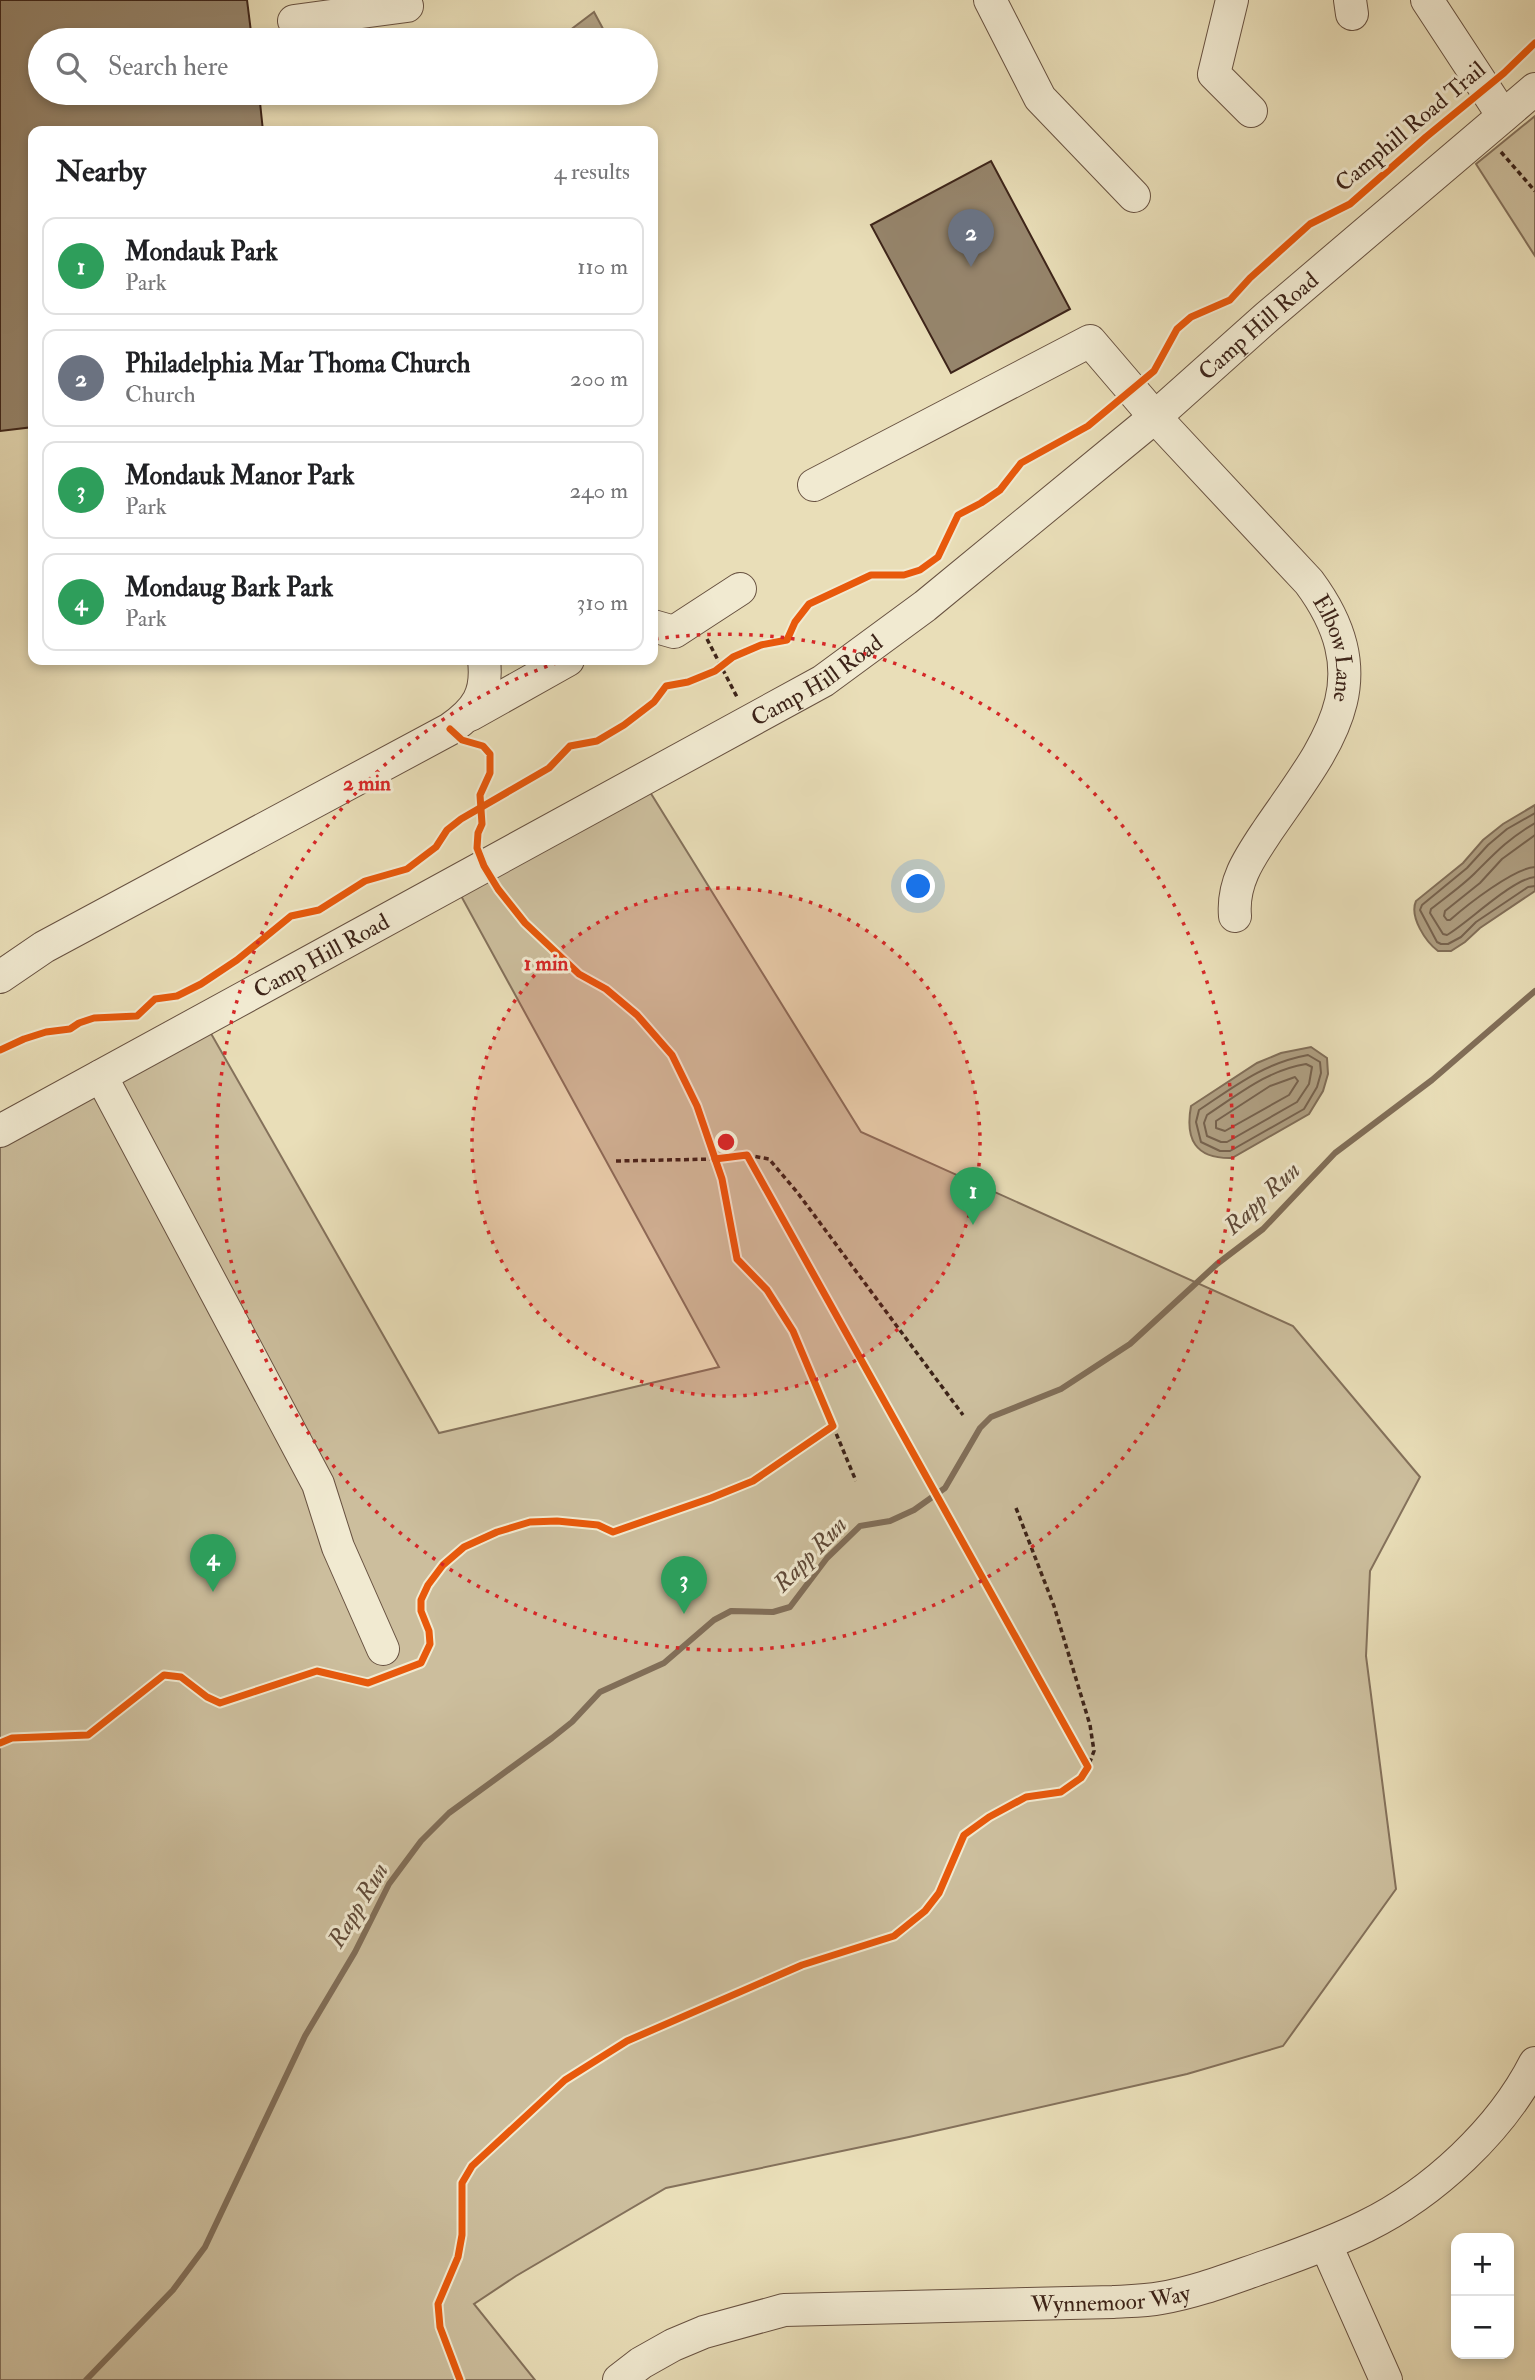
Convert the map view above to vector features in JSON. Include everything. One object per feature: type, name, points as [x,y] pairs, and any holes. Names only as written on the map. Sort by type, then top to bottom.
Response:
[{"type":"street","points":[[990,0],[1040,97],[1134,195]]},
{"type":"street","points":[[1232,0],[1214,74],[1251,111]]},
{"type":"street","points":[[1427,0],[1494,124]]},
{"type":"street","points":[[294,21],[407,6]]},
{"type":"street","name":"Camp Hill Road","points":[[0,1131],[823,681],[925,606],[1156,417],[1267,317],[1535,89]]},
{"type":"street","name":"Elbow Lane","points":[[814,485],[1090,341],[1156,417],[1309,582],[1325,604],[1335,627],[1345,671],[1340,712],[1315,762],[1251,855],[1233,898],[1235,916]]},
{"type":"street","points":[[658,627],[674,632],[740,589]]},
{"type":"street","points":[[470,715],[484,691],[484,665]]},
{"type":"street","points":[[0,977],[44,947],[314,804],[559,665]]},
{"type":"street","points":[[101,1076],[318,1484],[338,1547],[383,1649]]},
{"type":"street","name":"Wynnemoor Way","points":[[619,2380],[663,2351],[704,2332],[785,2310],[1113,2302],[1160,2298],[1201,2289],[1326,2245],[1398,2207],[1456,2163],[1509,2106],[1535,2063]]},
{"type":"street","points":[[1326,2245],[1386,2380]]},
{"type":"path","points":[[1494,124],[1535,191]]},
{"type":"path","points":[[695,618],[749,721]]},
{"type":"path","points":[[710,1146],[718,1169]]},
{"type":"path","points":[[747,1154],[754,1167]]},
{"type":"path","points":[[737,1156],[747,1154],[769,1159],[797,1192],[963,1415]]},
{"type":"path","points":[[616,1161],[726,1157]]},
{"type":"path","points":[[830,1416],[856,1481]]},
{"type":"path","points":[[822,1434],[833,1426]]},
{"type":"path","points":[[1016,1508],[1054,1606],[1090,1725],[1094,1751],[1081,1778]]},
{"type":"path","points":[[1082,1755],[1088,1767]]},
{"type":"shaded area","points":[[1535,116],[1535,256],[1476,164]]},
{"type":"shaded area","points":[[650,792],[861,1132],[1293,1326],[1420,1477],[1370,1571],[1366,1656],[1396,1889],[1283,2046],[1187,2074],[909,2137],[666,2188],[516,2276],[474,2304],[535,2380],[0,2380],[0,1144],[209,1030],[439,1433],[719,1367],[460,894]]},
{"type":"water","points":[[594,12],[603,28],[573,28]]},
{"type":"water","points":[[1535,805],[1535,891],[1451,951],[1438,951],[1424,935],[1417,921],[1414,907],[1416,901],[1463,863],[1483,840],[1503,824]]},
{"type":"water","points":[[1311,1047],[1327,1058],[1328,1074],[1323,1091],[1309,1114],[1232,1158],[1209,1155],[1195,1145],[1190,1128],[1191,1106],[1257,1063],[1281,1053]]},
{"type":"building","points":[[0,0],[247,0],[250,28],[28,28],[28,105],[260,105],[262,126],[28,126],[28,428],[0,431]]},
{"type":"building","points":[[991,161],[1070,309],[951,373],[871,225]]},
{"type":"waterway","name":"Rapp Run","points":[[86,2380],[173,2290],[205,2247],[305,2036],[355,1952],[389,1884],[421,1841],[449,1813],[572,1722],[600,1692],[664,1663],[714,1620],[731,1611],[773,1612],[790,1607],[827,1558],[860,1526],[890,1521],[914,1510],[945,1488],[980,1428],[991,1417],[1061,1389],[1130,1344],[1217,1264],[1263,1229],[1335,1153],[1432,1080],[1535,991]]},
{"type":"cycle path","name":"Camphill Road Trail","points":[[0,1050],[24,1039],[46,1032],[70,1029],[94,1018],[137,1016],[155,999],[177,996],[201,984],[237,960],[291,916],[319,910],[365,881],[407,869],[436,847],[447,830],[461,819],[549,768],[570,746],[597,741],[624,725],[654,702],[666,686],[688,682],[715,671],[733,657],[761,645],[787,640],[795,622],[809,604],[871,575],[904,575],[920,570],[938,557],[958,515],[1000,490],[1021,463],[1088,426],[1154,371],[1177,329],[1191,317],[1230,300],[1250,278],[1310,224],[1350,204],[1504,73],[1535,43]]},
{"type":"cycle path","points":[[0,1743],[12,1738],[88,1735],[164,1675],[181,1677],[207,1697],[220,1703],[317,1671],[368,1683],[421,1663],[430,1644],[429,1631],[421,1611],[421,1600],[443,1565],[464,1547],[497,1532],[530,1522],[557,1521],[598,1525],[613,1532],[753,1481],[833,1426],[793,1331],[767,1290],[737,1259],[722,1179],[697,1106],[672,1055],[637,1015],[606,989],[579,974],[525,923],[498,889],[477,848],[482,824],[480,795],[490,773],[490,754],[483,746],[462,740],[450,729]]},
{"type":"cycle path","points":[[460,2380],[440,2327],[438,2304],[458,2257],[462,2235],[462,2183],[472,2166],[565,2080],[627,2041],[802,1965],[894,1936],[925,1911],[939,1893],[964,1835],[989,1817],[1026,1797],[1061,1792],[1081,1778],[1088,1767],[747,1155],[715,1159]]},
{"type":"place","name":"Philadelphia Mar Thoma Church","points":[[971,267]]},
{"type":"place","name":"Mondauk Park","points":[[973,1225]]},
{"type":"place","name":"Mondaug Bark Park","points":[[213,1592]]},
{"type":"place","name":"Mondauk Manor Park","points":[[684,1614]]}]
